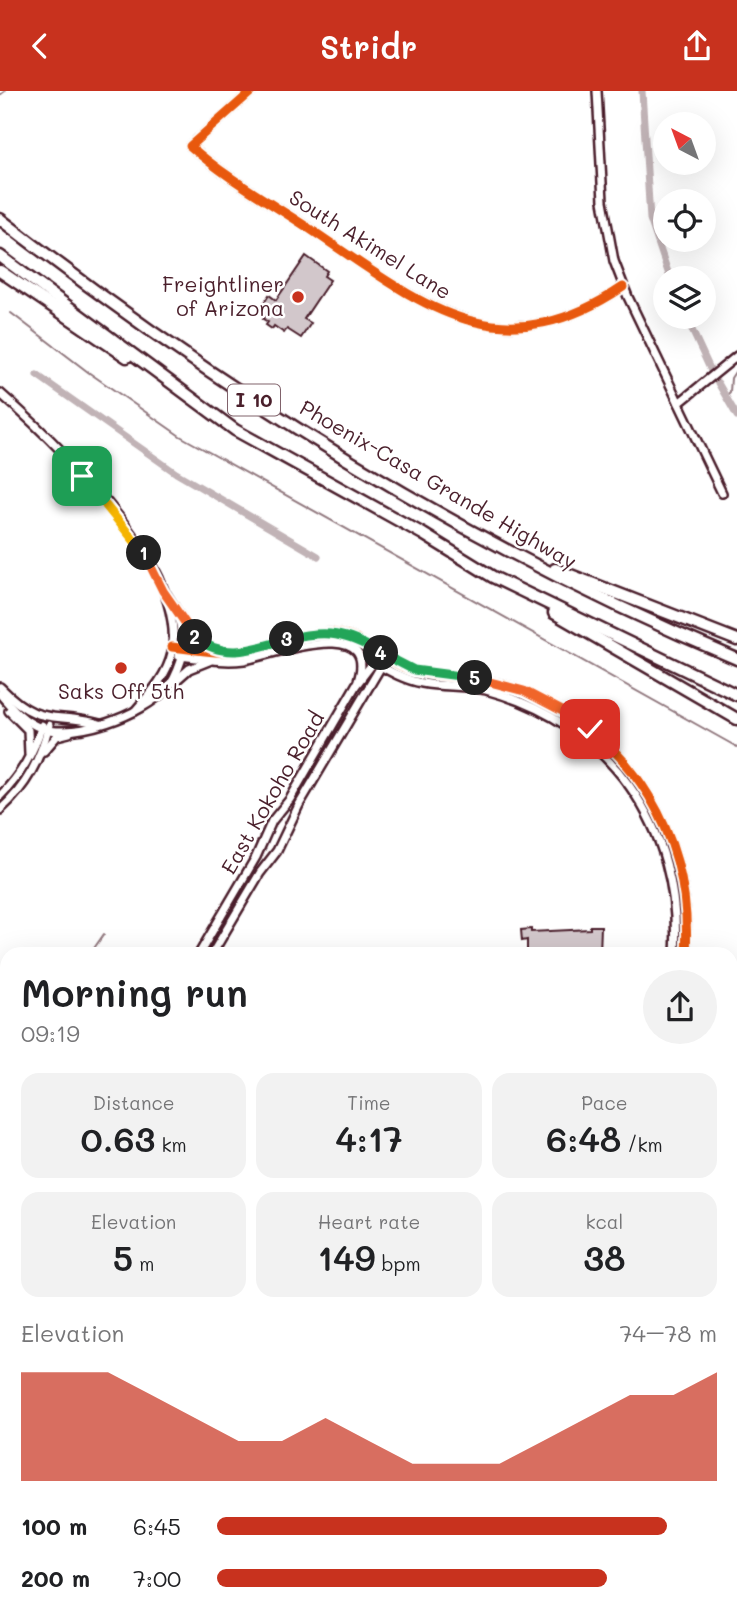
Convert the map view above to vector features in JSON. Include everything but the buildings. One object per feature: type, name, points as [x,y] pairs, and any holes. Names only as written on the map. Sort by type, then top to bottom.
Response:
[{"type":"highway","name":"Phoenix-Casa Grande Highway","points":[[0,219],[106,299],[255,400],[377,476],[590,592],[737,659]]},
{"type":"highway","name":"I 10","points":[[0,256],[235,430],[423,534],[493,577],[737,695]]},
{"type":"highway","points":[[0,271],[100,342],[163,379]]},
{"type":"highway","points":[[523,557],[737,640]]},
{"type":"highway","points":[[493,577],[737,719]]},
{"type":"street","name":"South Akimel Lane","points":[[252,91],[190,146],[417,300],[457,318],[503,327],[550,321],[580,313],[623,287]]},
{"type":"street","points":[[597,91],[603,201],[614,261],[623,287],[722,493]]},
{"type":"street","points":[[679,403],[737,356]]},
{"type":"street","points":[[0,393],[31,420],[99,495],[148,557],[163,591],[170,617],[172,651],[164,674],[135,711]]},
{"type":"street","points":[[163,591],[190,633],[217,651],[233,653]]},
{"type":"street","points":[[167,689],[183,652],[178,613]]},
{"type":"street","points":[[172,651],[233,653],[324,632],[343,634],[414,670],[489,681],[524,691],[575,719],[619,755],[648,793],[674,846],[683,883],[686,947]]},
{"type":"street","points":[[183,652],[213,660],[244,660],[309,644],[344,644],[355,652],[360,668],[356,685]]},
{"type":"street","name":"East Kokoho Road","points":[[215,947],[260,873],[281,845],[297,809],[383,654]]},
{"type":"street","points":[[0,810],[18,793],[53,739],[101,725],[135,711],[167,689],[189,669],[213,660]]},
{"type":"street","points":[[377,664],[409,680],[484,689],[518,700],[569,727],[610,761],[650,818],[663,848],[673,885],[675,947]]},
{"type":"street","name":"East Kokoho Road","points":[[203,947],[256,857],[272,821],[287,803],[356,685],[377,664]]},
{"type":"street","points":[[0,687],[21,706],[47,719],[101,725]]},
{"type":"street","points":[[0,695],[12,708],[45,728],[82,729]]},
{"type":"street","points":[[0,695],[4,705],[28,730],[29,759]]},
{"type":"street","points":[[36,768],[47,719]]},
{"type":"street","points":[[569,727],[575,719]]},
{"type":"street","points":[[0,796],[16,779],[45,728]]},
{"type":"street","points":[[287,803],[297,809]]},
{"type":"street","points":[[674,906],[685,905]]},
{"type":"street","points":[[205,943],[209,947]]},
{"type":"waterway","points":[[0,95],[5,91]]},
{"type":"waterway","points":[[642,91],[650,219],[666,266]]},
{"type":"waterway","points":[[11,313],[88,372],[180,436],[737,747]]},
{"type":"waterway","points":[[692,329],[711,371]]},
{"type":"waterway","points":[[726,396],[730,392],[731,378],[737,369]]},
{"type":"waterway","points":[[37,375],[176,473],[318,556]]},
{"type":"waterway","points":[[718,383],[737,416]]},
{"type":"waterway","points":[[95,947],[104,934]]},
{"type":"cycle path","points":[[252,91],[190,146],[235,180],[425,303],[461,318],[498,326],[536,324],[578,312],[623,287]]},
{"type":"cycle path","points":[[172,647],[228,652],[257,648],[301,636],[335,633],[356,639],[395,663],[416,671],[511,687],[564,711],[597,735],[626,764],[649,796],[667,832],[679,870],[686,911],[686,947]]},
{"type":"place","name":"Freightliner of Arizona","points":[[298,297]]},
{"type":"place","name":"Saks Off 5th","points":[[121,668]]},
{"type":"route","points":[[82,476],[148,557],[163,591],[174,604],[190,633],[217,651],[233,653],[324,632],[343,634],[414,670],[465,676],[524,691],[557,707],[590,729]]}]
